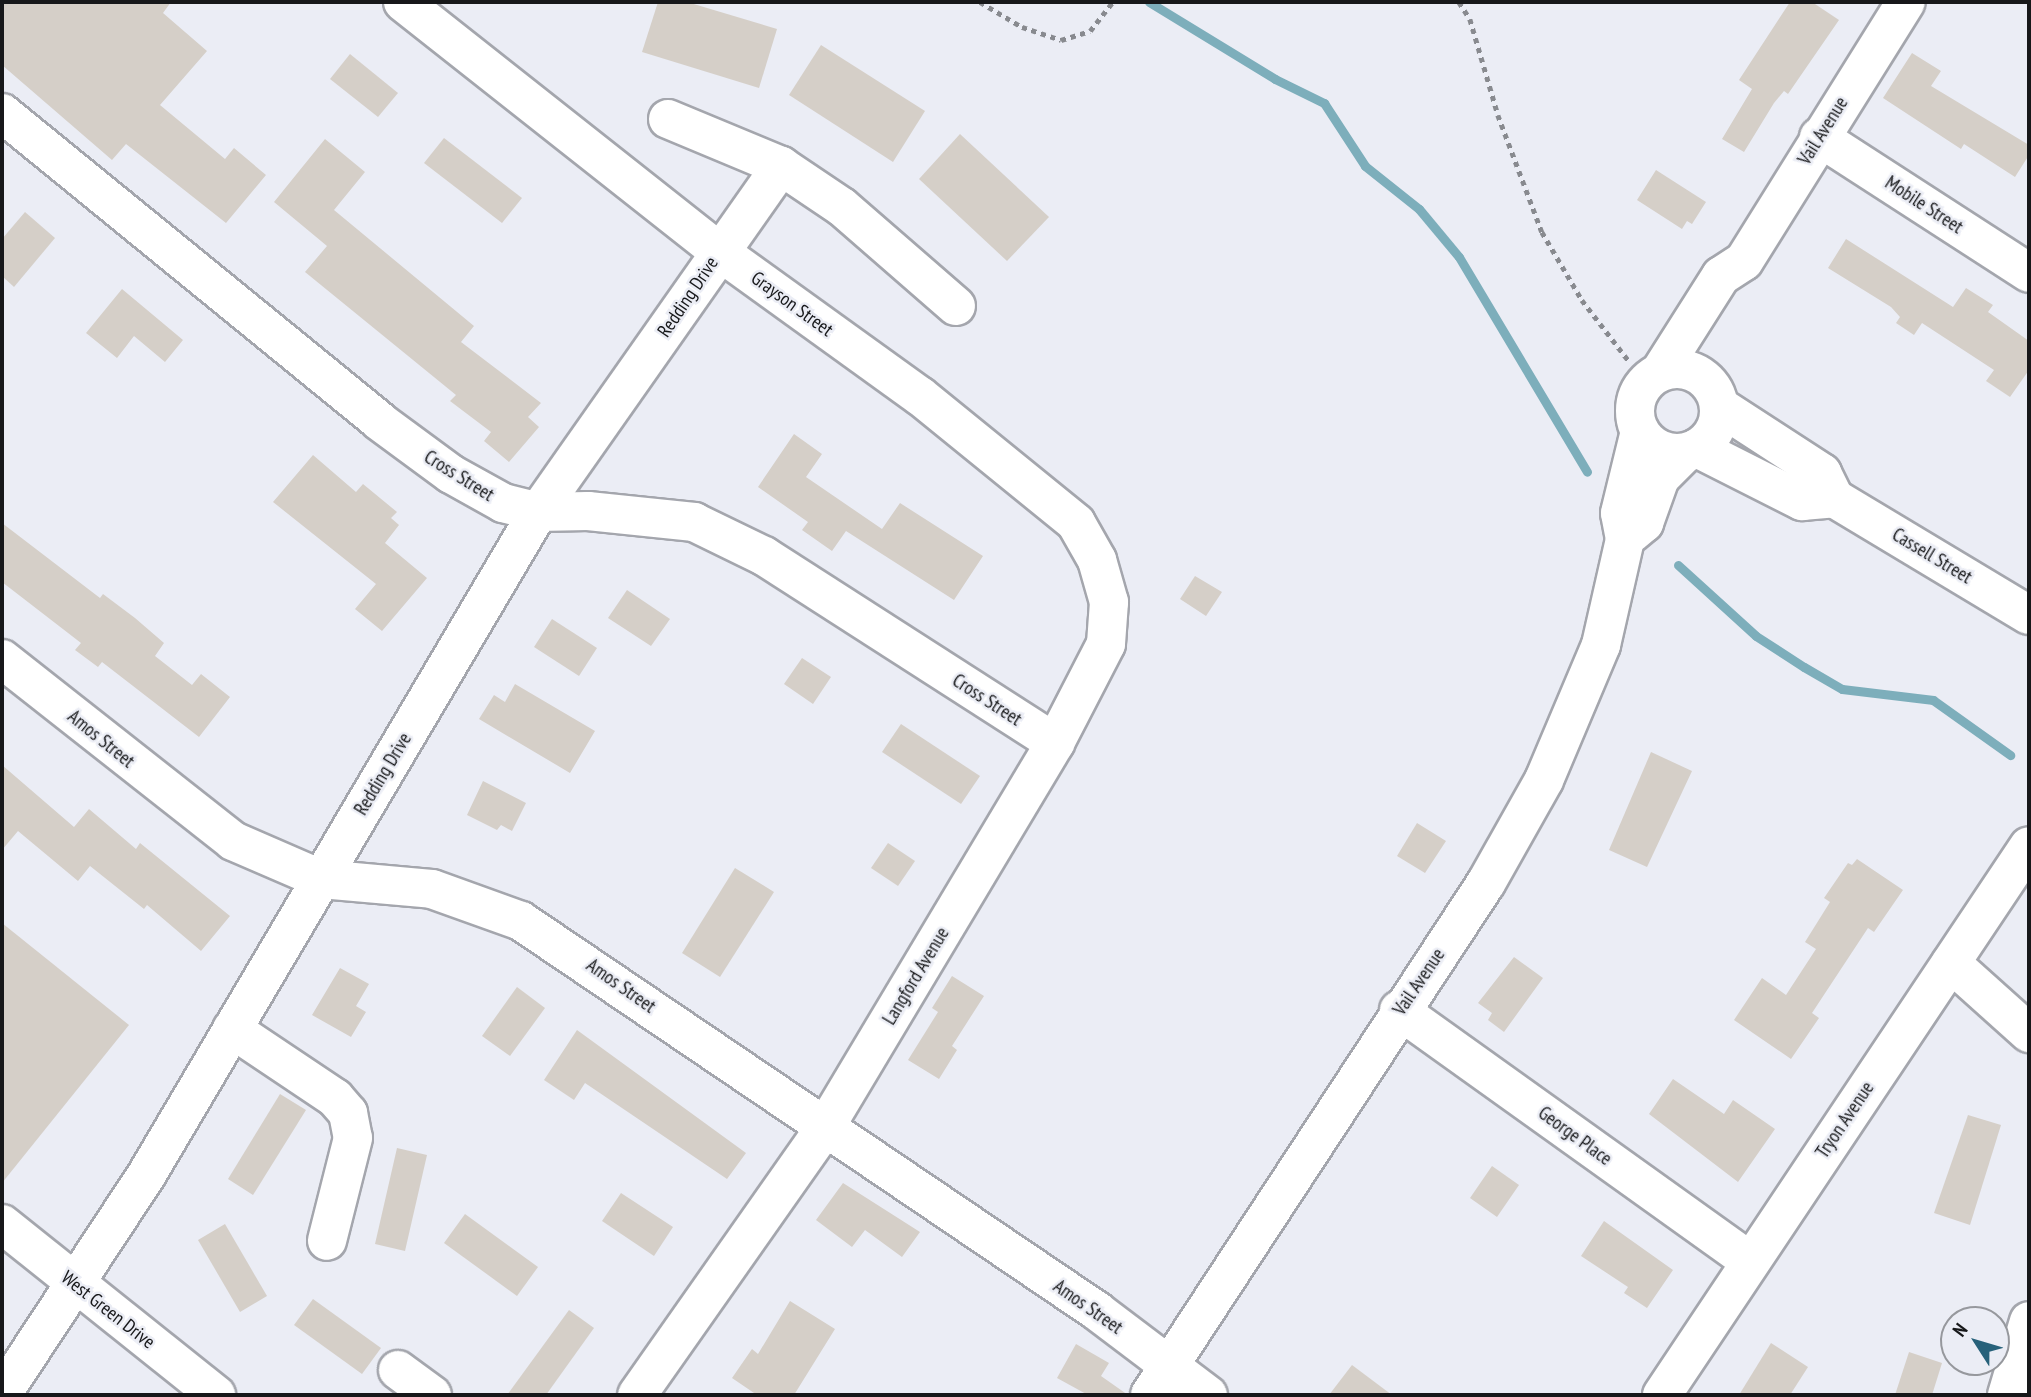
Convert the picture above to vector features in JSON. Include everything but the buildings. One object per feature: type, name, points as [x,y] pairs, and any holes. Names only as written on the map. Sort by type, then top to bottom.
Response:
[{"type":"street","name":"Grayson Street","points":[[403,2],[720,252],[920,396],[1079,529]]},
{"type":"street","name":"Vail Avenue","points":[[1654,376],[1721,276],[1744,261],[1819,137],[1906,2]]},
{"type":"street","name":"Cross Street","points":[[2,113],[379,421],[451,474],[503,503],[538,512],[588,511],[694,522],[765,556],[1055,743]]},
{"type":"street","points":[[668,119],[781,166],[842,207],[956,306]]},
{"type":"street","name":"Mobile Street","points":[[1819,137],[2029,273]]},
{"type":"street","name":"Redding Drive","points":[[2,1394],[147,1174],[538,512],[781,166]]},
{"type":"street","name":"Vail Avenue","points":[[1716,396],[1714,339],[1743,287],[1744,261]]},
{"type":"street","points":[[1691,450],[1715,429],[1716,396],[1689,370],[1654,376],[1635,405],[1640,431],[1659,449],[1691,450],[1802,501],[1834,498]]},
{"type":"street","name":"Cassell Street","points":[[1716,396],[1822,473],[1834,498],[2029,615]]},
{"type":"street","name":"Vail Avenue","points":[[1159,1381],[1399,1010],[1486,883],[1544,780],[1601,645],[1625,539],[1620,513],[1640,431]]},
{"type":"street","name":"Vail Avenue","points":[[1625,539],[1644,523],[1660,478],[1691,450]]},
{"type":"street","name":"Langford Avenue","points":[[637,1395],[824,1129],[1055,743],[1107,643],[1109,602],[1097,560],[1079,529]]},
{"type":"street","name":"Amos Street","points":[[2,659],[233,841],[321,879],[432,889],[521,921],[824,1129],[1097,1311],[1159,1381],[1208,1395]]},
{"type":"street","name":"Tryon Avenue","points":[[1662,1395],[2029,846]]},
{"type":"street","points":[[1951,963],[2029,1033]]},
{"type":"street","name":"George Place","points":[[1399,1010],[1750,1261]]},
{"type":"street","points":[[232,1029],[335,1098],[348,1112],[353,1138],[327,1241]]},
{"type":"street","name":"West Green Drive","points":[[2,1224],[216,1395]]},
{"type":"street","points":[[2007,1395],[2029,1321]]},
{"type":"street","points":[[398,1370],[432,1395]]},
{"type":"path","points":[[980,2],[1021,27],[1061,40],[1081,36],[1101,18],[1113,2]]},
{"type":"path","points":[[1460,2],[1470,19],[1506,138],[1542,232],[1582,300],[1654,376]]},
{"type":"waterway","points":[[1149,2],[1275,79],[1324,103],[1365,166],[1419,209],[1459,257],[1587,472]]},
{"type":"waterway","points":[[1678,565],[1756,636],[1842,689],[1933,700],[2010,755]]}]
